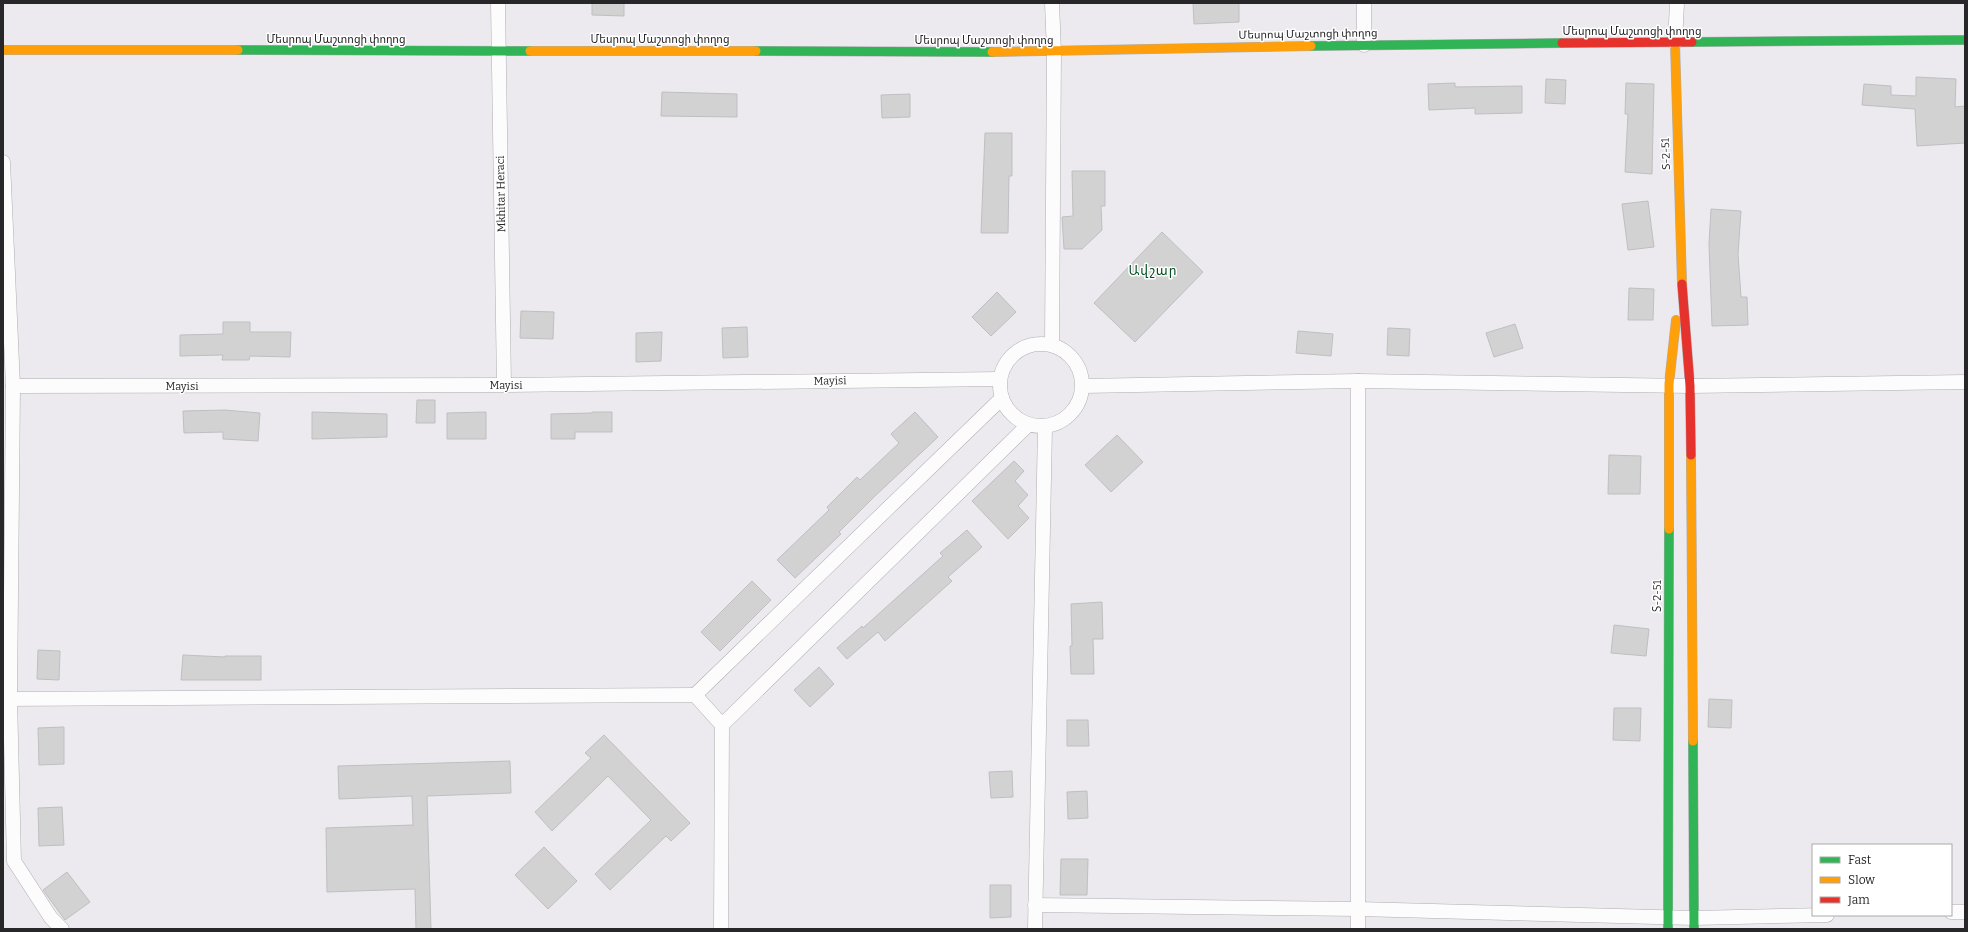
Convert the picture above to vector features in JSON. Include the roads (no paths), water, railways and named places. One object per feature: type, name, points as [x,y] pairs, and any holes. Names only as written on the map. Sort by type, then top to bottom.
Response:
[{"type":"main road","name":"Մեսրոպ Մաշտոցի փողոց","points":[[3,50],[1054,52],[1364,45],[1675,44],[1965,40]]},
{"type":"main road","name":"Տ-2-51","points":[[1675,44],[1681,265],[1690,386],[1694,924]]},
{"type":"main road","name":"Տ-2-51","points":[[1668,923],[1669,384],[1681,265]]},
{"type":"street","name":"Mkhitar Heraci","points":[[498,3],[504,386]]},
{"type":"street","points":[[1052,3],[1054,52],[1052,344]]},
{"type":"street","points":[[1364,3],[1364,45]]},
{"type":"street","points":[[1675,44],[1677,3]]},
{"type":"street","points":[[3,162],[13,386],[7,699],[14,861],[51,918],[62,929]]},
{"type":"street","points":[[1038,343],[1052,344],[1064,350],[1075,360],[1081,372],[1083,386],[1081,398],[1075,409],[1067,418],[1057,424],[1045,427],[1028,425],[1017,419],[1008,410],[1002,398],[1000,379],[1004,366],[1012,355],[1024,347],[1038,343]]},
{"type":"street","name":"Mayisi","points":[[13,386],[504,386],[1000,379]]},
{"type":"street","points":[[1083,386],[1358,381],[1669,384],[1690,386],[1965,382]]},
{"type":"street","points":[[1358,381],[1358,929]]},
{"type":"street","points":[[7,699],[695,695],[1002,398]]},
{"type":"street","points":[[722,725],[1028,425]]},
{"type":"street","points":[[1035,929],[1045,427]]},
{"type":"street","points":[[695,695],[722,725],[721,929]]},
{"type":"street","points":[[1035,905],[1358,909],[1694,924],[1812,916]]},
{"type":"street","points":[[1952,912],[1965,912]]},
{"type":"district","name":"Ավշար","points":[[1153,270]]}]
